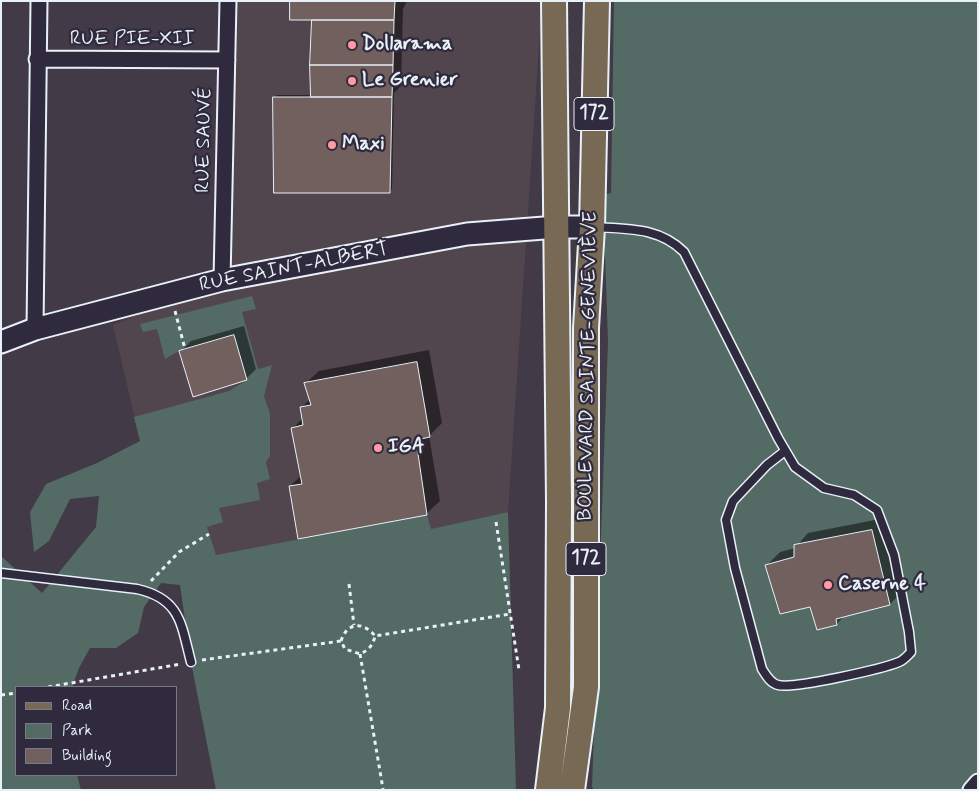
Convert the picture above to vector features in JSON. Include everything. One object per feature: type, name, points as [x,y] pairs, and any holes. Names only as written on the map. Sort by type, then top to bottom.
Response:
[{"type":"main road","name":"BOULEVARD SAINTE-GENEVIÈVE","points":[[548,790],[558,708],[557,227],[554,1]]},
{"type":"main road","name":"BOULEVARD SAINTE-GENEVIÈVE","points":[[572,790],[586,687],[586,328],[592,227],[596,1]]},
{"type":"street","points":[[35,330],[39,1]]},
{"type":"street","name":"RUE SAUVÉ","points":[[222,280],[228,1]]},
{"type":"street","name":"RUE PIE-XII","points":[[37,59],[227,60]]},
{"type":"street","name":"RUE SAINT-ALBERT","points":[[1,342],[35,330],[222,280],[467,234],[557,227],[592,227]]},
{"type":"street","points":[[971,790],[978,782]]},
{"type":"lane","points":[[592,227],[650,231],[674,242],[684,252],[778,438],[795,467],[824,488],[854,495],[876,510],[894,555],[910,632],[911,652],[902,661],[876,670],[796,684],[778,685],[769,680],[762,669],[735,568],[726,520],[733,501],[767,465],[785,451]]},
{"type":"lane","points":[[1,573],[137,588],[155,593],[168,601],[180,620],[191,662]]},
{"type":"path","points":[[170,294],[185,349]]},
{"type":"path","points":[[496,522],[518,670]]},
{"type":"path","points":[[137,588],[154,579],[179,552],[209,534]]},
{"type":"path","points":[[350,584],[354,625]]},
{"type":"path","points":[[375,636],[510,614]]},
{"type":"path","points":[[341,642],[348,628],[354,625],[368,628],[375,636]]},
{"type":"path","points":[[341,642],[346,649],[360,654],[367,651],[373,643],[375,636]]},
{"type":"path","points":[[54,686],[191,662],[341,642]]},
{"type":"path","points":[[360,654],[383,789]]},
{"type":"path","points":[[1,695],[15,692]]},
{"type":"shaded area","points":[[230,1],[542,1],[508,512],[180,585],[152,492],[113,325],[224,280]]},
{"type":"green space","points":[[614,1],[978,1],[978,790],[594,790],[592,787],[608,342],[603,195],[611,193]]},
{"type":"green space","points":[[252,296],[256,309],[242,312],[258,369],[272,365],[264,396],[270,414],[270,456],[266,462],[270,479],[257,483],[260,500],[219,508],[223,522],[207,527],[216,555],[427,515],[431,529],[508,512],[516,790],[216,790],[191,662],[180,585],[161,583],[144,607],[138,633],[116,648],[90,648],[79,668],[72,686],[15,686],[15,776],[77,776],[81,790],[1,790],[1,556],[42,593],[96,527],[99,496],[70,499],[49,541],[34,552],[30,512],[46,484],[97,463],[140,441],[134,417],[229,391],[247,380],[234,335],[179,351],[165,359],[157,329],[143,332],[140,324]]},
{"type":"building","points":[[290,1],[395,1],[394,20],[290,20]]},
{"type":"building","name":"Dollarama","points":[[312,20],[394,20],[393,65],[310,65]]},
{"type":"building","name":"Le Grenier","points":[[310,65],[393,65],[392,97],[311,97]]},
{"type":"building","name":"Maxi","points":[[273,97],[392,97],[390,193],[274,193]]},
{"type":"building","points":[[234,335],[247,380],[193,397],[179,351]]},
{"type":"building","points":[[417,362],[430,437],[416,440],[427,515],[298,539],[289,486],[302,484],[291,428],[303,425],[300,407],[311,405],[304,383]]},
{"type":"building","name":"Caserne 4","points":[[872,530],[890,605],[836,619],[837,625],[817,630],[810,607],[780,614],[765,565],[794,557],[794,545]]},
{"type":"place","name":"Dollarama","points":[[352,45]]},
{"type":"place","name":"Le Grenier","points":[[352,81]]},
{"type":"place","name":"Maxi","points":[[332,145]]},
{"type":"place","name":"IGA","points":[[378,448]]},
{"type":"place","name":"Caserne 4","points":[[828,585]]}]
